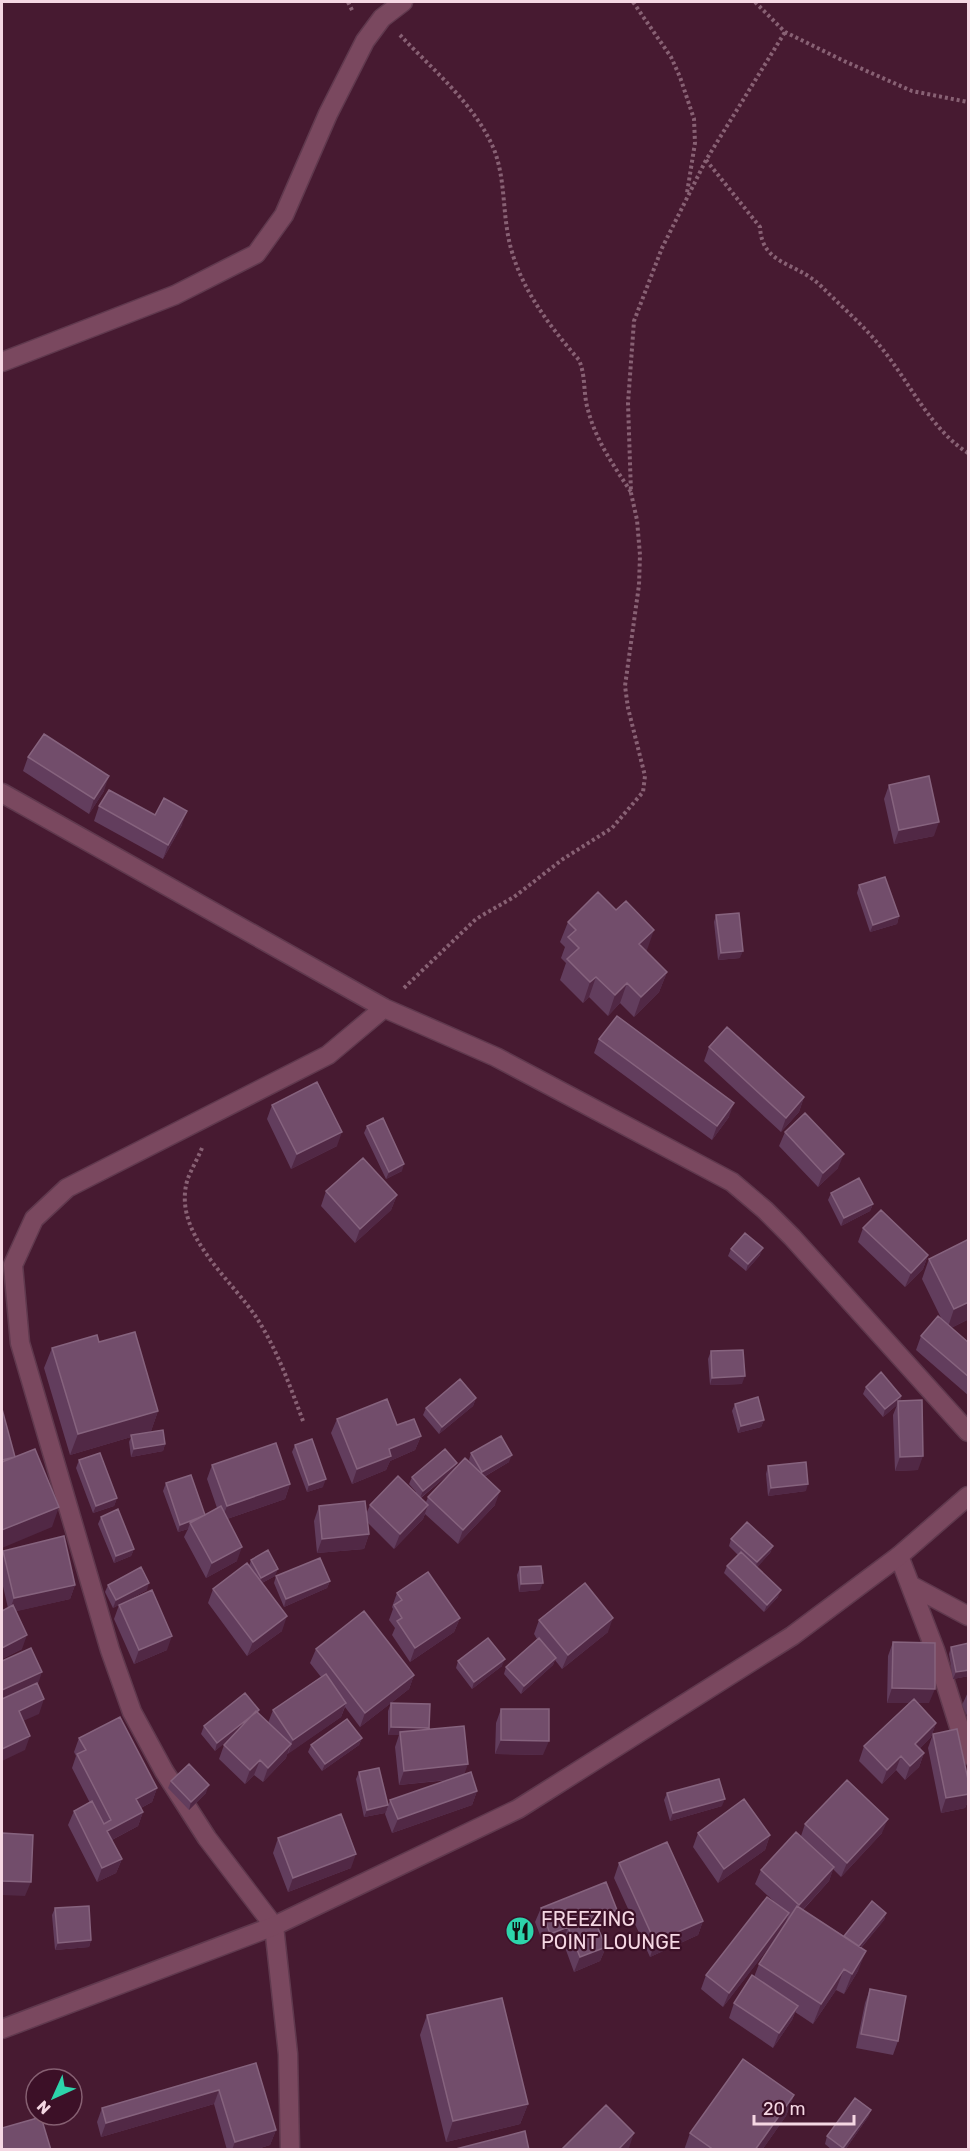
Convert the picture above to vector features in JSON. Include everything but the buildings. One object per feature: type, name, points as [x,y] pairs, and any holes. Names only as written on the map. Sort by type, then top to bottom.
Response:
[{"type":"street","points":[[2,362],[175,295],[256,254],[284,215],[328,114],[365,41],[382,18],[403,2]]},
{"type":"street","points":[[2,793],[384,1008],[496,1058],[732,1182],[765,1209],[792,1237],[969,1432]]},
{"type":"street","points":[[290,2150],[288,2054],[274,1926],[207,1838],[164,1771],[132,1712],[110,1650],[20,1343],[13,1265],[34,1219],[67,1188],[328,1055],[384,1008]]},
{"type":"street","points":[[2,2029],[274,1926],[518,1809],[792,1636],[899,1556],[969,1496]]},
{"type":"street","points":[[899,1556],[912,1586],[969,1755]]},
{"type":"street","points":[[912,1586],[969,1616]]},
{"type":"path","points":[[633,2],[670,57],[680,77],[694,119],[695,143],[687,197]]},
{"type":"path","points":[[755,2],[785,32],[912,91],[969,102]]},
{"type":"path","points":[[382,18],[459,96],[484,131],[494,152],[503,181],[507,228],[513,259],[529,294],[583,368],[587,409],[596,435],[631,493]]},
{"type":"path","points":[[384,1008],[476,919],[514,897],[563,859],[612,828],[643,792],[645,776],[628,708],[625,686],[639,585],[640,555],[637,520],[631,493],[628,403],[629,352],[634,321],[658,259],[706,160],[785,32]]},
{"type":"path","points":[[706,160],[760,227],[761,241],[769,254],[808,274],[820,285],[880,345],[933,419],[969,453]]},
{"type":"path","points":[[222,1107],[188,1178],[185,1197],[189,1222],[196,1239],[257,1319],[284,1367],[303,1421]]},
{"type":"place","name":"FREEZING POINT LOUNGE","points":[[520,1931]]}]
